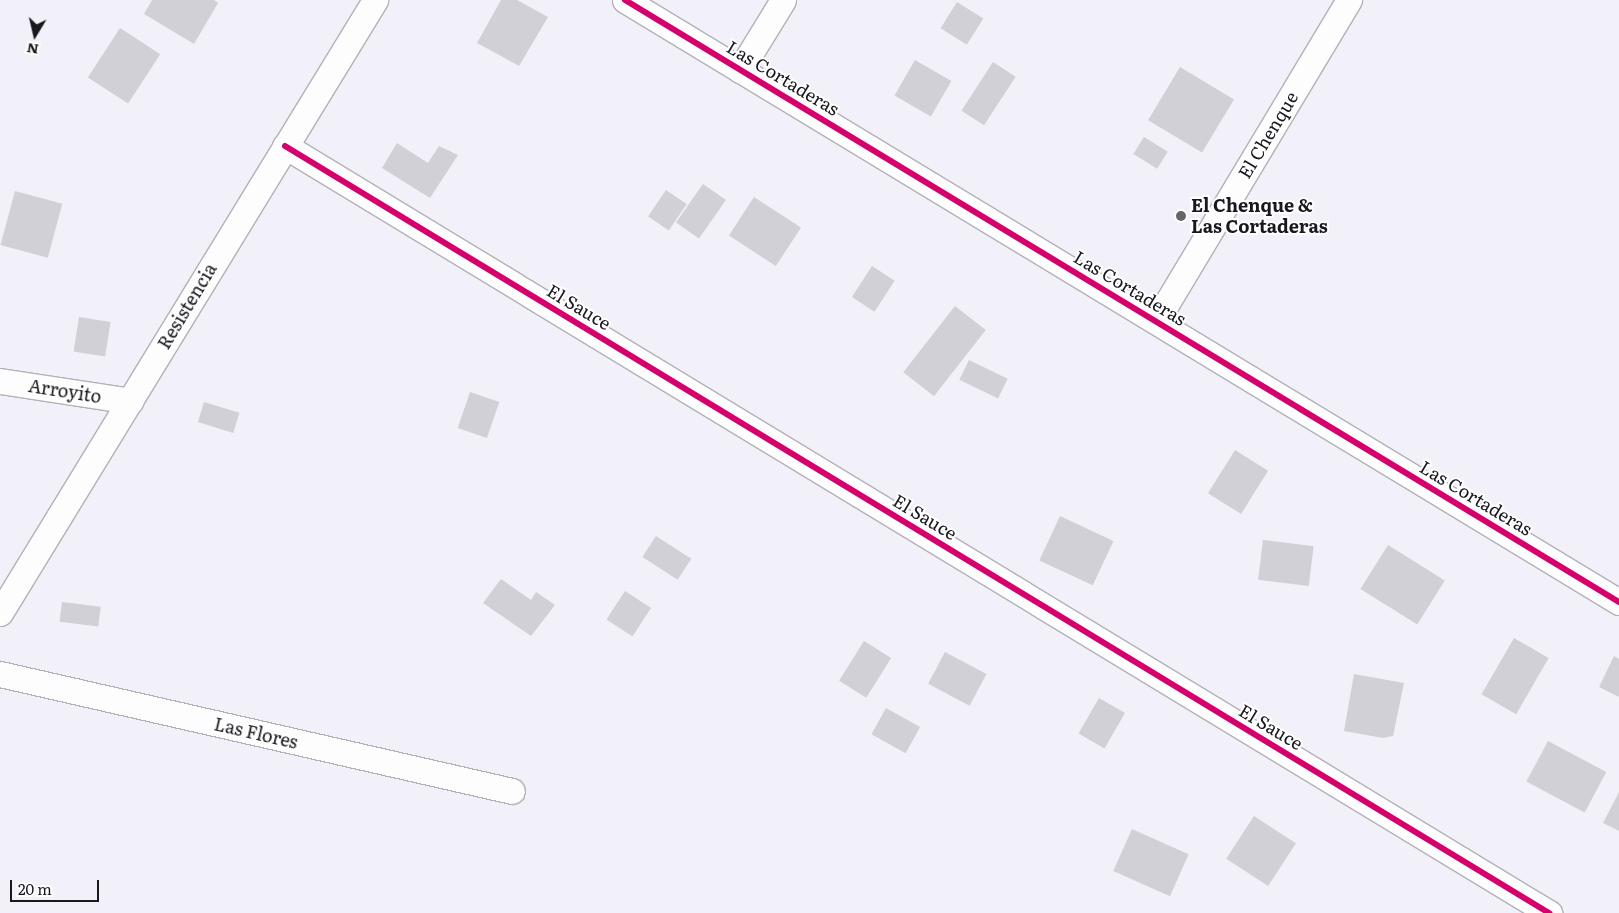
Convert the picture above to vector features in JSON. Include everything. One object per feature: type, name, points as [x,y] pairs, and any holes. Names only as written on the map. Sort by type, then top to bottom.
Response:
[{"type":"street","name":"Resistencia","points":[[0,613],[375,0]]},
{"type":"street","name":"Las Cortaderas","points":[[625,0],[1618,598]]},
{"type":"street","points":[[740,70],[783,0]]},
{"type":"street","name":"El Chenque","points":[[1156,321],[1348,0]]},
{"type":"street","name":"El Sauce","points":[[285,146],[1549,913]]},
{"type":"street","name":"Arroyito","points":[[0,381],[130,401]]},
{"type":"street","name":"Las Flores","points":[[0,674],[512,792]]},
{"type":"building","points":[[152,0],[214,0],[218,3],[194,44],[144,14]]},
{"type":"building","points":[[501,0],[517,0],[548,17],[519,66],[477,43]]},
{"type":"building","points":[[957,2],[983,18],[967,45],[941,28]]},
{"type":"building","points":[[120,28],[160,54],[128,104],[88,77]]},
{"type":"building","points":[[915,60],[951,81],[931,117],[894,96]]},
{"type":"building","points":[[993,62],[1016,77],[984,125],[961,111]]},
{"type":"building","points":[[1180,67],[1234,99],[1202,153],[1148,120]]},
{"type":"building","points":[[1144,137],[1168,152],[1157,169],[1133,154]]},
{"type":"building","points":[[397,143],[428,163],[439,146],[458,155],[430,198],[382,168]]},
{"type":"building","points":[[703,184],[726,200],[699,239],[676,223]]},
{"type":"building","points":[[666,190],[687,204],[669,231],[648,217]]},
{"type":"building","points":[[15,191],[62,204],[48,258],[1,245]]},
{"type":"building","points":[[754,197],[801,227],[776,266],[729,236]]},
{"type":"building","points":[[872,266],[895,281],[874,312],[852,297]]},
{"type":"building","points":[[955,306],[986,330],[934,396],[903,372]]},
{"type":"building","points":[[79,317],[111,322],[105,357],[74,352]]},
{"type":"building","points":[[969,360],[1008,379],[998,399],[959,380]]},
{"type":"building","points":[[470,392],[499,402],[487,438],[458,428]]},
{"type":"building","points":[[204,402],[239,413],[233,433],[198,422]]},
{"type":"building","points":[[1235,450],[1268,471],[1241,514],[1208,493]]},
{"type":"building","points":[[1060,516],[1113,541],[1093,585],[1039,560]]},
{"type":"building","points":[[656,536],[691,559],[678,580],[642,557]]},
{"type":"building","points":[[1263,540],[1314,546],[1309,586],[1258,580]]},
{"type":"building","points":[[1388,545],[1445,581],[1417,625],[1360,589]]},
{"type":"building","points":[[501,579],[531,600],[536,592],[555,605],[531,636],[483,603]]},
{"type":"building","points":[[625,591],[651,608],[632,636],[606,620]]},
{"type":"building","points":[[62,602],[101,607],[98,627],[60,622]]},
{"type":"building","points":[[1514,638],[1549,658],[1516,714],[1482,694]]},
{"type":"building","points":[[864,641],[891,658],[866,698],[839,681]]},
{"type":"building","points":[[945,652],[986,674],[970,706],[928,684]]},
{"type":"building","points":[[1614,656],[1619,659],[1619,697],[1599,687]]},
{"type":"building","points":[[1354,674],[1404,683],[1393,736],[1383,738],[1344,731]]},
{"type":"building","points":[[1099,698],[1125,713],[1104,749],[1078,734]]},
{"type":"building","points":[[886,708],[920,727],[906,753],[871,734]]},
{"type":"building","points":[[1548,741],[1606,772],[1585,813],[1526,782]]},
{"type":"building","points":[[1619,792],[1619,831],[1603,823]]},
{"type":"building","points":[[1254,816],[1296,843],[1268,886],[1226,859]]},
{"type":"building","points":[[1132,829],[1189,854],[1170,896],[1113,871]]},
{"type":"cycle path","points":[[625,0],[1619,602]]},
{"type":"cycle path","points":[[285,146],[1549,913]]},
{"type":"place","name":"El Chenque & Las Cortaderas","points":[[1181,216]]}]
